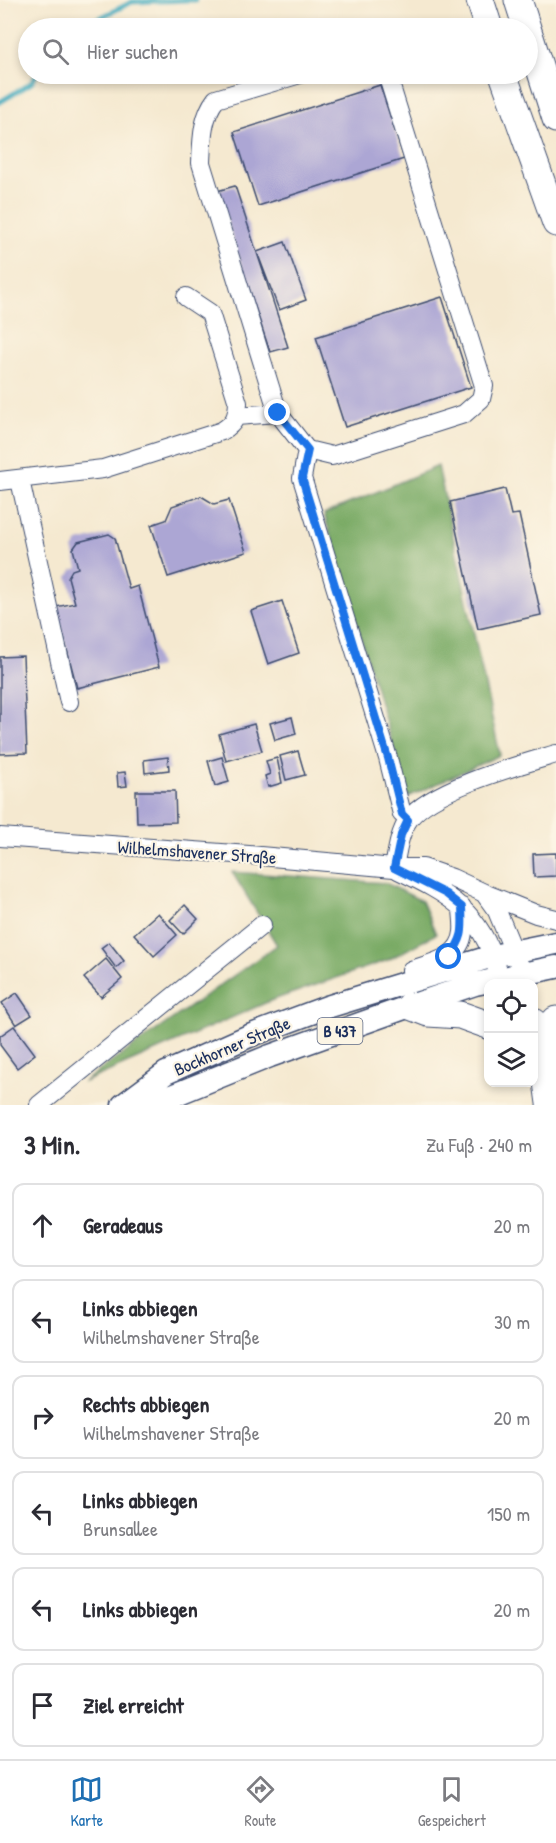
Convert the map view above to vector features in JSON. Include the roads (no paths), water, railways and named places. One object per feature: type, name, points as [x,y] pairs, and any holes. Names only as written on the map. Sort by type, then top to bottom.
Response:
[{"type":"highway","points":[[480,0],[486,18]]},
{"type":"highway","points":[[518,0],[523,18]]},
{"type":"highway","points":[[538,60],[556,75]]},
{"type":"highway","points":[[538,66],[556,119]]},
{"type":"highway","points":[[507,84],[556,223]]},
{"type":"highway","points":[[410,1006],[428,1013],[460,1015],[484,1023]]},
{"type":"highway","points":[[539,1070],[552,1046],[556,1020]]},
{"type":"highway","points":[[535,1033],[539,1070],[550,1104]]},
{"type":"main road","name":"Bockhorner Straße","points":[[137,1105],[174,1095],[270,1056],[509,971],[556,942]]},
{"type":"main road","name":"Bockhorner Straße","points":[[123,1105],[166,1073],[327,1006],[372,993],[509,971],[556,967]]},
{"type":"street","points":[[266,84],[216,99],[208,109],[202,133],[201,163],[278,413],[308,450],[332,456],[464,414],[481,399],[484,386],[390,84]]},
{"type":"street","points":[[0,481],[103,469],[222,430],[232,424],[237,416],[238,403],[210,313],[186,297]]},
{"type":"street","points":[[237,416],[278,413]]},
{"type":"street","points":[[308,450],[302,478],[388,758],[402,814],[408,820]]},
{"type":"street","points":[[20,480],[69,702]]},
{"type":"street","points":[[394,868],[401,835],[408,820],[419,809],[491,773],[556,754]]},
{"type":"street","name":"Wilhelmshavener Straße","points":[[0,837],[394,868],[423,867],[536,914],[556,919]]},
{"type":"street","name":"Wilhelmshavener Straße","points":[[394,868],[446,894],[462,907],[509,971]]},
{"type":"street","points":[[484,893],[497,911],[509,971]]},
{"type":"street","points":[[372,993],[389,979],[449,957],[460,943],[463,933],[462,907]]},
{"type":"street","points":[[39,1105],[262,925]]},
{"type":"waterway","points":[[99,18],[132,2],[195,0]]},
{"type":"waterway","points":[[0,102],[29,84]]}]
